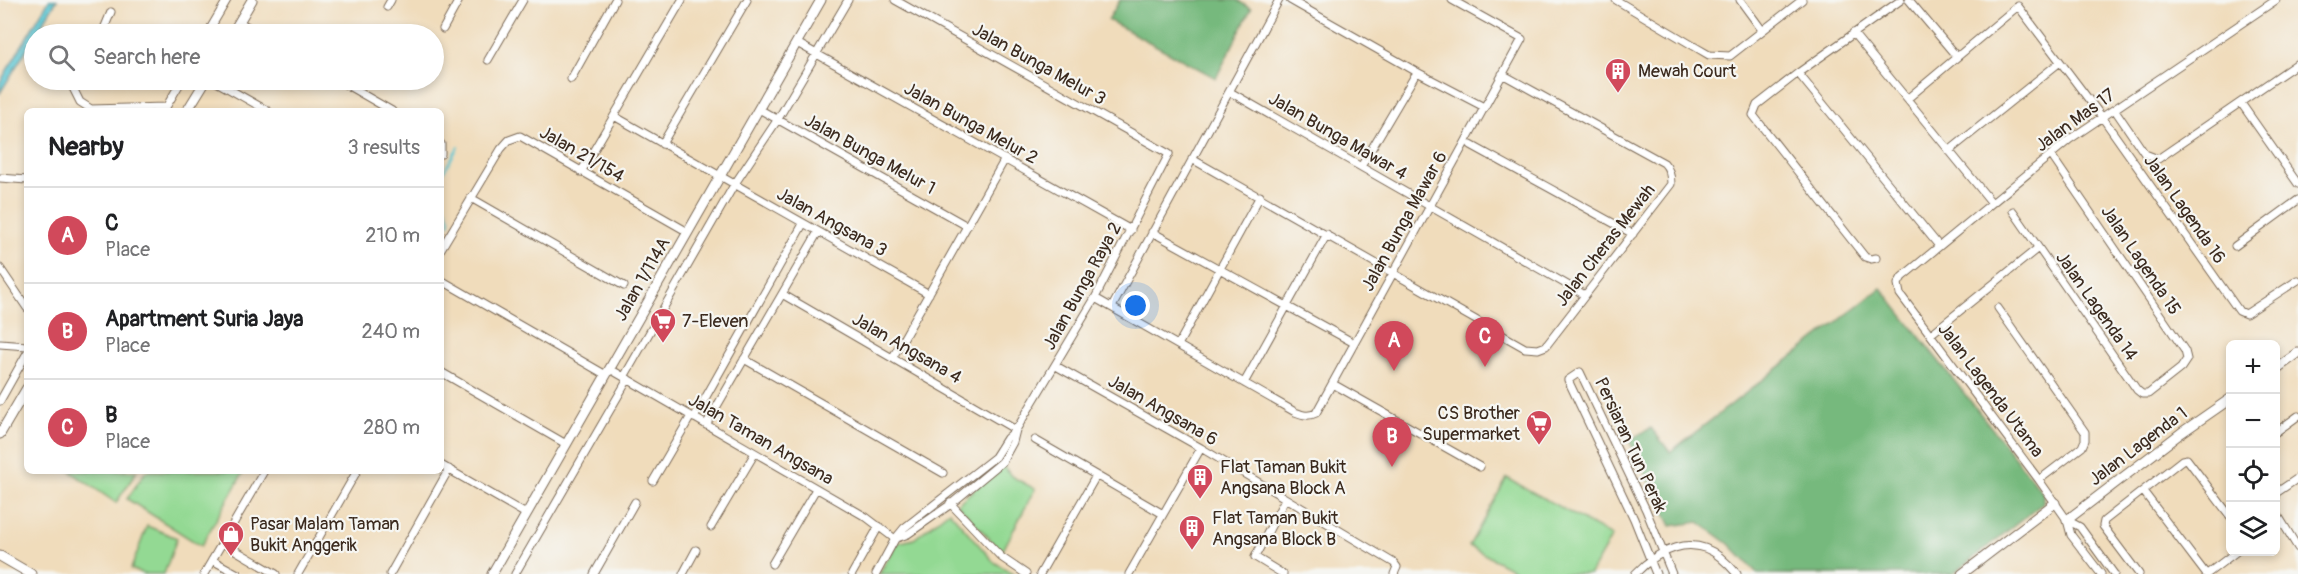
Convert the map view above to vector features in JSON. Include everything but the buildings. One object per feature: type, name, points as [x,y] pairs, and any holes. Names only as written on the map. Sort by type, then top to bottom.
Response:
[{"type":"street","points":[[213,24],[227,0]]},
{"type":"street","points":[[243,24],[239,22],[252,0]]},
{"type":"street","points":[[387,8],[392,0]]},
{"type":"street","points":[[444,27],[459,0]]},
{"type":"street","points":[[488,60],[523,0]]},
{"type":"street","points":[[571,79],[615,0]]},
{"type":"street","points":[[581,172],[682,0]]},
{"type":"street","points":[[662,144],[747,0]]},
{"type":"street","points":[[515,574],[734,185],[778,119],[848,0]]},
{"type":"street","name":"Jalan Bunga Melur 3","points":[[895,0],[1169,154]]},
{"type":"street","points":[[1112,308],[1279,0]]},
{"type":"street","points":[[1290,0],[1484,107]]},
{"type":"street","name":"Jalan Bunga Mawar 6","points":[[1244,383],[1295,412],[1311,416],[1316,413],[1431,207],[1522,39],[1452,0]]},
{"type":"street","points":[[1616,0],[1709,55],[1730,56],[1802,0]]},
{"type":"street","points":[[1740,0],[1762,30]]},
{"type":"street","points":[[1876,258],[1871,260],[1865,257],[1753,116],[1757,105],[1901,0]]},
{"type":"street","points":[[1907,99],[1957,57],[1909,0]]},
{"type":"street","name":"Jalan Mas 17","points":[[1902,277],[2051,155],[2102,117],[2276,0]]},
{"type":"street","name":"Jalan 1/114A","points":[[492,574],[819,1]]},
{"type":"street","name":"Jalan Lagenda 16","points":[[1957,57],[2018,6],[2102,117],[2239,312],[2246,314],[2298,280]]},
{"type":"street","points":[[106,24],[111,12]]},
{"type":"street","points":[[1853,33],[1992,203]]},
{"type":"street","name":"Jalan Bunga Melur 2","points":[[797,43],[1131,230]]},
{"type":"street","points":[[1949,151],[2060,62]]},
{"type":"street","points":[[2115,110],[2145,154],[2158,159],[2298,64]]},
{"type":"street","points":[[1362,165],[1417,72]]},
{"type":"street","points":[[1798,73],[1939,246]]},
{"type":"street","name":"Jalan Cheras Mewah","points":[[1394,272],[1525,348],[1539,349],[1546,346],[1671,184],[1668,167],[1502,74]]},
{"type":"street","points":[[74,90],[81,102],[90,108]]},
{"type":"street","points":[[166,108],[176,90]]},
{"type":"street","points":[[189,108],[200,90]]},
{"type":"street","points":[[231,90],[263,108]]},
{"type":"street","points":[[355,90],[387,108]]},
{"type":"street","name":"Jalan Bunga Mawar 4","points":[[1230,92],[1362,165],[1585,295]]},
{"type":"street","points":[[2241,103],[2298,184]]},
{"type":"street","name":"Jalan Bunga Melur 1","points":[[759,109],[967,226]]},
{"type":"street","name":"Jalan Angsana 3","points":[[614,116],[929,294]]},
{"type":"street","name":"Jalan 21/154","points":[[444,244],[501,149],[509,140],[520,136],[688,232]]},
{"type":"street","points":[[1471,145],[1633,234]]},
{"type":"street","name":"Jalan Bunga Raya 2","points":[[895,539],[908,534],[948,501],[1002,462],[1014,442],[1016,430],[1095,298],[1169,154]]},
{"type":"street","name":"Jalan Lagenda 15","points":[[2051,155],[2185,351],[2187,359],[2181,368],[2166,380]]},
{"type":"street","points":[[893,357],[1005,159]]},
{"type":"street","points":[[1192,159],[1394,272]]},
{"type":"street","points":[[0,178],[24,180]]},
{"type":"street","points":[[1178,345],[1260,196]]},
{"type":"street","points":[[471,198],[624,286]]},
{"type":"street","points":[[2235,246],[2298,200]]},
{"type":"street","name":"Jalan Lagenda 14","points":[[2013,212],[2137,390],[2142,394],[2148,394],[2166,380]]},
{"type":"street","points":[[653,481],[693,417],[804,224]]},
{"type":"street","points":[[1152,231],[1354,343]]},
{"type":"street","points":[[706,425],[818,232]]},
{"type":"street","points":[[1095,298],[1244,383],[1326,234]]},
{"type":"street","points":[[1931,334],[2038,248]]},
{"type":"street","points":[[0,268],[24,304]]},
{"type":"street","name":"Jalan Lagenda Utama","points":[[1902,277],[1898,284],[1900,294],[2039,480],[2067,520],[2071,535],[2102,574]]},
{"type":"street","name":"Jalan Taman Angsana","points":[[444,282],[608,372],[626,378],[879,526],[895,539]]},
{"type":"street","name":"Jalan Angsana 4","points":[[782,294],[1016,430]]},
{"type":"street","points":[[1998,308],[2085,432],[2082,447],[2039,480]]},
{"type":"street","points":[[0,344],[24,345]]},
{"type":"street","points":[[2280,366],[2298,353]]},
{"type":"street","points":[[0,401],[24,358]]},
{"type":"street","points":[[744,359],[944,473]]},
{"type":"street","name":"Jalan Angsana 6","points":[[1056,366],[1201,448],[1394,563],[1397,567],[1395,574]]},
{"type":"street","name":"Persiaran Tun Perak","points":[[1656,574],[1634,519],[1568,380],[1580,372],[1646,510],[1672,574]]},
{"type":"street","points":[[444,374],[566,444]]},
{"type":"street","points":[[1333,384],[1480,466]]},
{"type":"street","points":[[0,434],[24,393]]},
{"type":"street","name":"Jalan Lagenda 1","points":[[2067,520],[2181,433],[2226,405]]},
{"type":"street","points":[[2280,429],[2298,417]]},
{"type":"street","points":[[1035,440],[1163,514]]},
{"type":"street","points":[[1129,574],[1201,448]]},
{"type":"street","points":[[711,527],[755,453]]},
{"type":"street","points":[[2139,574],[2103,526],[2104,521],[2182,460],[2187,459],[2226,511]]},
{"type":"street","points":[[444,466],[526,514]]},
{"type":"street","points":[[390,574],[449,469]]},
{"type":"street","points":[[204,574],[262,474]]},
{"type":"street","points":[[298,574],[355,474]]},
{"type":"street","points":[[1040,574],[1096,476]]},
{"type":"street","points":[[2280,490],[2298,478]]},
{"type":"street","points":[[772,564],[816,489]]},
{"type":"street","points":[[2143,491],[2207,574],[2231,556]]},
{"type":"street","points":[[1283,574],[1255,557],[1285,499]]},
{"type":"street","points":[[948,501],[1000,557],[1026,574]]},
{"type":"street","points":[[594,574],[635,502]]},
{"type":"street","points":[[1962,574],[2055,503]]},
{"type":"street","name":"Jalan Lagenda Utama","points":[[2067,520],[2080,527],[2114,574]]},
{"type":"street","points":[[2280,522],[2298,548]]},
{"type":"street","points":[[852,574],[879,526]]},
{"type":"street","points":[[876,574],[895,539]]},
{"type":"street","points":[[223,543],[276,574]]},
{"type":"street","points":[[1635,574],[1649,559],[1662,552],[1690,545],[1719,556],[1737,574]]},
{"type":"street","points":[[683,574],[696,550]]},
{"type":"street","points":[[0,556],[31,574]]},
{"type":"street","points":[[212,560],[238,574]]},
{"type":"green space","points":[[1120,0],[1237,0],[1251,9],[1216,78],[1108,20]]},
{"type":"green space","points":[[1881,288],[2043,493],[2043,503],[1953,574],[1758,574],[1729,544],[1699,522],[1671,526],[1629,440],[1651,428],[1670,452]]},
{"type":"green space","points":[[1003,465],[1011,476],[1035,489],[1002,552],[957,504]]},
{"type":"green space","points":[[74,474],[135,474],[116,503]]},
{"type":"green space","points":[[144,474],[242,474],[201,546],[127,499]]},
{"type":"green space","points":[[1507,478],[1612,536],[1590,574],[1521,574],[1469,546]]},
{"type":"green space","points":[[949,511],[994,562],[1014,574],[879,574],[897,543],[914,539]]},
{"type":"green space","points":[[147,526],[177,538],[164,574],[144,574],[131,569]]},
{"type":"water","points":[[49,0],[57,0],[42,24],[35,24]]},
{"type":"water","points":[[24,42],[24,54],[0,93],[0,82]]},
{"type":"waterway","points":[[444,171],[458,147]]},
{"type":"waterway","points":[[444,204],[450,219],[449,224]]},
{"type":"place","name":"Mewah Court","points":[[1618,94]]},
{"type":"place","name":"7-Eleven","points":[[663,344]]},
{"type":"place","name":"B","points":[[1485,367]]},
{"type":"place","name":"C","points":[[1394,371]]},
{"type":"place","name":"CS Brother Supermarket","points":[[1539,446]]},
{"type":"place","name":"Apartment Suria Jaya","points":[[1392,467]]},
{"type":"place","name":"Flat Taman Bukit Angsana Block A","points":[[1200,500]]},
{"type":"place","name":"Flat Taman Bukit Angsana Block B","points":[[1192,551]]},
{"type":"place","name":"Pasar Malam Taman Bukit Anggerik","points":[[231,557]]}]
